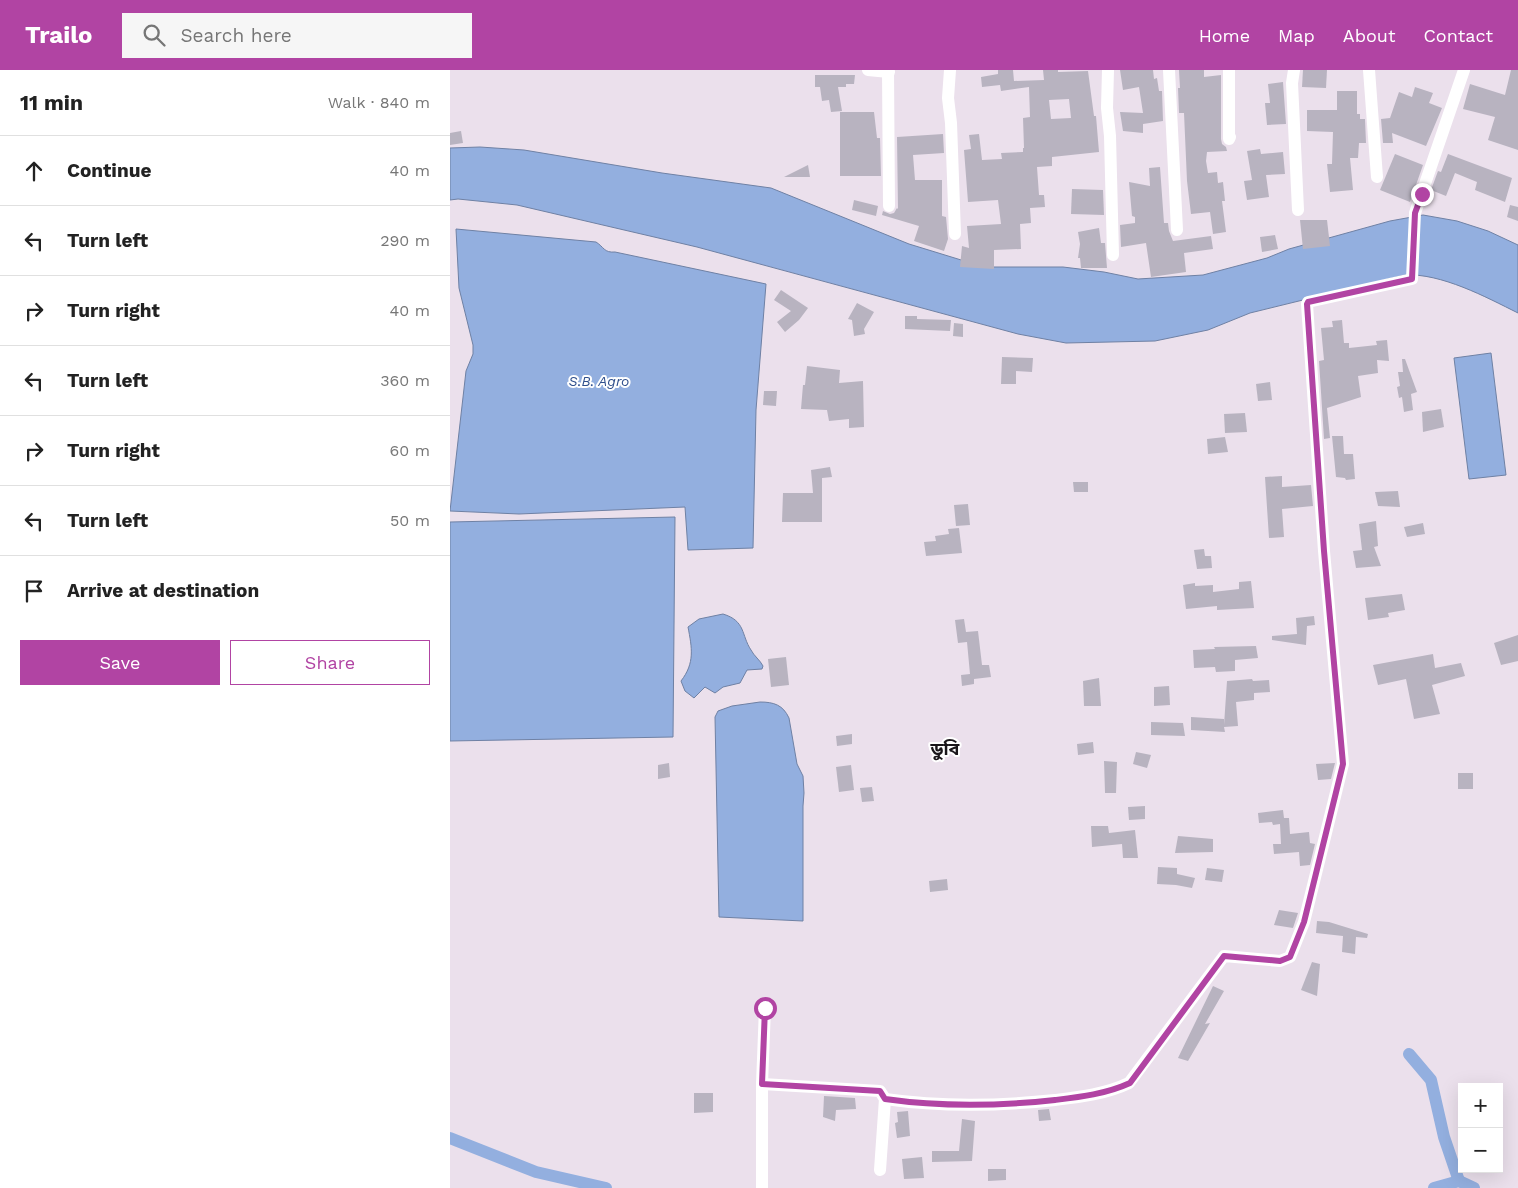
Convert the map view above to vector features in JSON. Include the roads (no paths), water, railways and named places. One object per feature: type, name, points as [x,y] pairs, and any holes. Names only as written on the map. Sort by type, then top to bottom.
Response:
[{"type":"street","points":[[868,70],[888,71],[889,206]]},
{"type":"street","points":[[950,70],[948,98],[951,123],[955,234]]},
{"type":"street","points":[[1108,70],[1107,108],[1110,136],[1113,255]]},
{"type":"street","points":[[1169,70],[1178,230]]},
{"type":"street","points":[[1229,70],[1229,139],[1230,137]]},
{"type":"street","points":[[1294,70],[1292,84],[1298,210]]},
{"type":"street","points":[[1369,70],[1377,177]]},
{"type":"street","points":[[885,1099],[910,1103],[1012,1105],[1114,1090],[1130,1083],[1224,956],[1280,961],[1290,957],[1304,922],[1343,764],[1324,551],[1307,304],[1308,302],[1336,295],[1412,279],[1415,213],[1464,70]]},
{"type":"street","points":[[762,1188],[762,1084],[765,1008]]},
{"type":"street","points":[[762,1084],[880,1091],[885,1099],[880,1170]]},
{"type":"water","points":[[480,147],[524,150],[662,173],[771,188],[909,244],[984,267],[1063,267],[1104,272],[1138,279],[1203,275],[1390,221],[1423,215],[1457,221],[1488,231],[1518,245],[1518,313],[1463,287],[1419,275],[1405,275],[1250,313],[1208,330],[1155,341],[1066,343],[1018,334],[697,247],[517,205],[458,199],[450,200],[450,148]]},
{"type":"water","name":"S.B. Agro","points":[[456,229],[596,242],[609,252],[766,284],[756,410],[753,548],[688,550],[685,507],[519,514],[450,511],[466,371],[473,354],[473,345],[459,288]]},
{"type":"water","points":[[1491,353],[1506,475],[1469,479],[1454,358]]},
{"type":"water","points":[[675,517],[673,737],[450,741],[450,522]]},
{"type":"water","points":[[723,614],[736,620],[751,650],[763,666],[762,669],[747,670],[740,683],[723,687],[715,693],[705,687],[694,698],[685,691],[681,681],[689,668],[691,655],[688,627],[699,619]]},
{"type":"water","points":[[760,702],[777,705],[787,714],[797,764],[803,776],[803,921],[719,917],[715,717],[718,711],[732,706]]},
{"type":"waterway","points":[[1409,1054],[1431,1080],[1444,1137],[1459,1181]]},
{"type":"waterway","points":[[450,1138],[536,1172],[606,1188]]},
{"type":"waterway","points":[[1434,1188],[1459,1181],[1474,1188]]},
{"type":"district","name":"ডুবি","points":[[945,749]]}]
